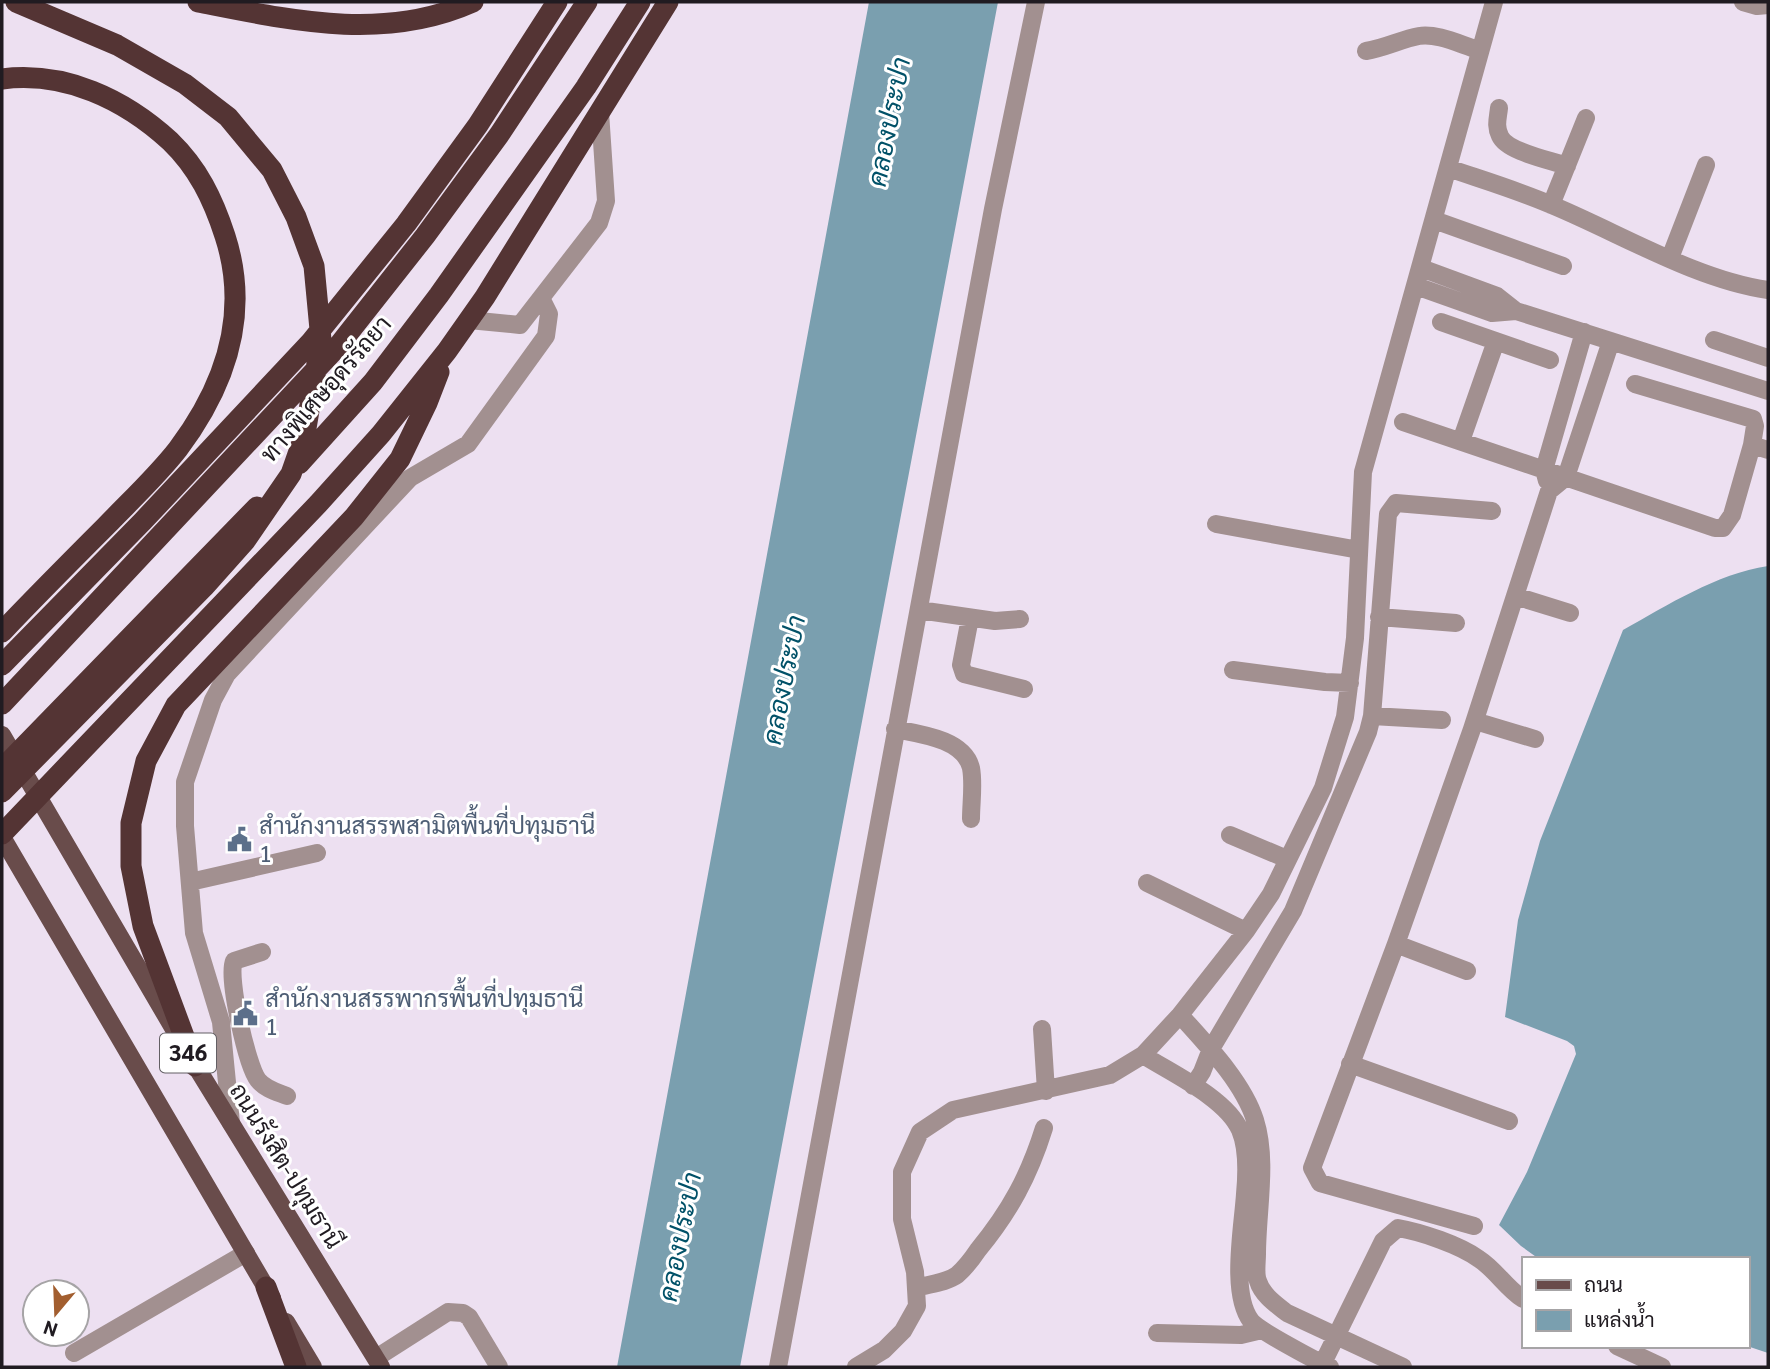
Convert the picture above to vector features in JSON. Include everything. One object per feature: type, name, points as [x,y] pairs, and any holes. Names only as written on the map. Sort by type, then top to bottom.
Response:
[{"type":"highway","points":[[2,792],[204,587],[245,541],[291,474],[305,434],[321,340],[314,267],[296,217],[272,170],[228,117],[185,84],[117,45],[16,2]]},
{"type":"highway","points":[[198,2],[290,20],[352,26],[400,23],[447,14],[473,2]]},
{"type":"highway","points":[[2,665],[143,521],[310,343],[414,213],[478,125],[557,2]]},
{"type":"highway","name":"ทางพิเศษอุดรรัถยา","points":[[2,704],[339,345],[425,236],[499,135],[587,2]]},
{"type":"highway","name":"ทางพิเศษอุดรรัถยา","points":[[2,769],[307,456],[373,382],[439,295],[586,87],[640,2]]},
{"type":"highway","points":[[2,836],[318,504],[381,434],[469,320],[668,2]]},
{"type":"highway","points":[[2,79],[23,76],[101,94],[150,122],[179,150],[203,180],[230,250],[236,289],[235,327],[225,365],[178,449],[2,632]]},
{"type":"highway","points":[[195,1066],[143,926],[131,866],[131,823],[146,761],[176,705],[354,517],[400,459],[427,403],[447,351]]},
{"type":"highway","points":[[266,1287],[296,1367]]},
{"type":"main road","name":"ถนนรังสิต-ปทุมธานี","points":[[2,735],[195,1066],[379,1363]]},
{"type":"main road","name":"346","points":[[2,836],[313,1367]]},
{"type":"street","points":[[778,1367],[895,729],[1035,2]]},
{"type":"street","points":[[856,1367],[884,1350],[903,1331],[917,1306],[915,1272],[902,1219],[902,1172],[920,1132],[953,1110],[1111,1075],[1143,1055],[1180,1015],[1246,931],[1271,894],[1323,788],[1345,717],[1350,683],[1355,638],[1363,472],[1494,2]]},
{"type":"street","points":[[1366,51],[1419,36],[1431,36],[1479,50]]},
{"type":"street","points":[[1499,108],[1496,127],[1501,139],[1509,146],[1567,166]]},
{"type":"street","points":[[469,320],[520,325],[599,222],[606,201],[600,112]]},
{"type":"street","points":[[1551,205],[1586,118]]},
{"type":"street","points":[[1670,258],[1706,165]]},
{"type":"street","points":[[1448,168],[1551,205],[1739,286],[1768,290]]},
{"type":"street","points":[[1434,220],[1563,266]]},
{"type":"street","points":[[1421,268],[1497,296],[1516,311],[1768,391]]},
{"type":"street","points":[[1416,286],[1492,313],[1516,311]]},
{"type":"street","points":[[231,1123],[221,1022],[194,933],[185,826],[185,782],[212,700],[227,674],[410,478],[468,444],[547,336],[549,314],[541,298]]},
{"type":"street","points":[[1441,322],[1550,360]]},
{"type":"street","points":[[1474,1226],[1320,1183],[1312,1168],[1396,944],[1475,720],[1549,491],[1544,470],[1584,332]]},
{"type":"street","points":[[1714,340],[1768,358]]},
{"type":"street","points":[[1461,441],[1496,341]]},
{"type":"street","points":[[1549,491],[1566,477],[1611,341]]},
{"type":"street","points":[[1403,422],[1715,528],[1723,528],[1732,515],[1760,448],[1753,419],[1635,384]]},
{"type":"street","points":[[1193,1086],[1202,1073],[1211,1049],[1293,911],[1364,744],[1372,716],[1387,523],[1392,507],[1396,503],[1405,503],[1492,511]]},
{"type":"street","points":[[1216,524],[1359,550]]},
{"type":"street","points":[[1515,596],[1570,613]]},
{"type":"street","points":[[919,610],[995,621],[1020,619]]},
{"type":"street","points":[[1380,617],[1456,623]]},
{"type":"street","points":[[971,618],[961,665],[964,674],[1024,690]]},
{"type":"street","points":[[1233,670],[1350,683]]},
{"type":"street","points":[[1372,716],[1442,720]]},
{"type":"street","points":[[1475,720],[1535,739]]},
{"type":"street","points":[[895,729],[927,736],[963,752],[971,768],[971,819]]},
{"type":"street","points":[[1230,835],[1287,859]]},
{"type":"street","points":[[190,882],[317,853]]},
{"type":"street","points":[[1147,883],[1246,931]]},
{"type":"street","points":[[1396,944],[1467,971]]},
{"type":"street","points":[[262,952],[234,961],[231,970],[250,1064],[258,1080],[268,1088],[287,1096]]},
{"type":"street","points":[[1180,1015],[1211,1049],[1240,1090],[1255,1119],[1262,1158],[1257,1221],[1258,1282],[1271,1301],[1287,1312],[1403,1367]]},
{"type":"street","points":[[1042,1029],[1046,1091]]},
{"type":"street","points":[[1143,1055],[1227,1111],[1240,1130],[1247,1166],[1239,1274],[1243,1305],[1251,1321],[1262,1330],[1324,1366],[1336,1334],[1383,1241],[1398,1228],[1410,1230],[1479,1258],[1522,1298]]},
{"type":"street","points":[[195,1066],[250,1064]]},
{"type":"street","points":[[1350,1064],[1509,1121]]},
{"type":"street","points":[[916,1288],[955,1277],[997,1227],[1033,1164],[1044,1128]]},
{"type":"street","points":[[74,1353],[246,1253]]},
{"type":"street","points":[[379,1363],[448,1312],[455,1312],[469,1317],[499,1367]]},
{"type":"street","points":[[1157,1333],[1241,1335],[1262,1330]]},
{"type":"street","points":[[1621,1348],[1662,1367]]},
{"type":"water","name":"คลองประปา","points":[[869,2],[998,2],[740,1367],[617,1367]]},
{"type":"water","points":[[1768,566],[1768,1353],[1749,1347],[1749,1257],[1536,1257],[1499,1225],[1527,1172],[1576,1054],[1574,1046],[1567,1041],[1505,1017],[1518,920],[1540,841],[1623,630],[1711,583]]},
{"type":"place","name":"สำนักงานสรรพสามิตพื้นที่ปทุมธานี 1","points":[[239,840]]},
{"type":"place","name":"สำนักงานสรรพากรพื้นที่ปทุมธานี 1","points":[[245,1013]]}]
